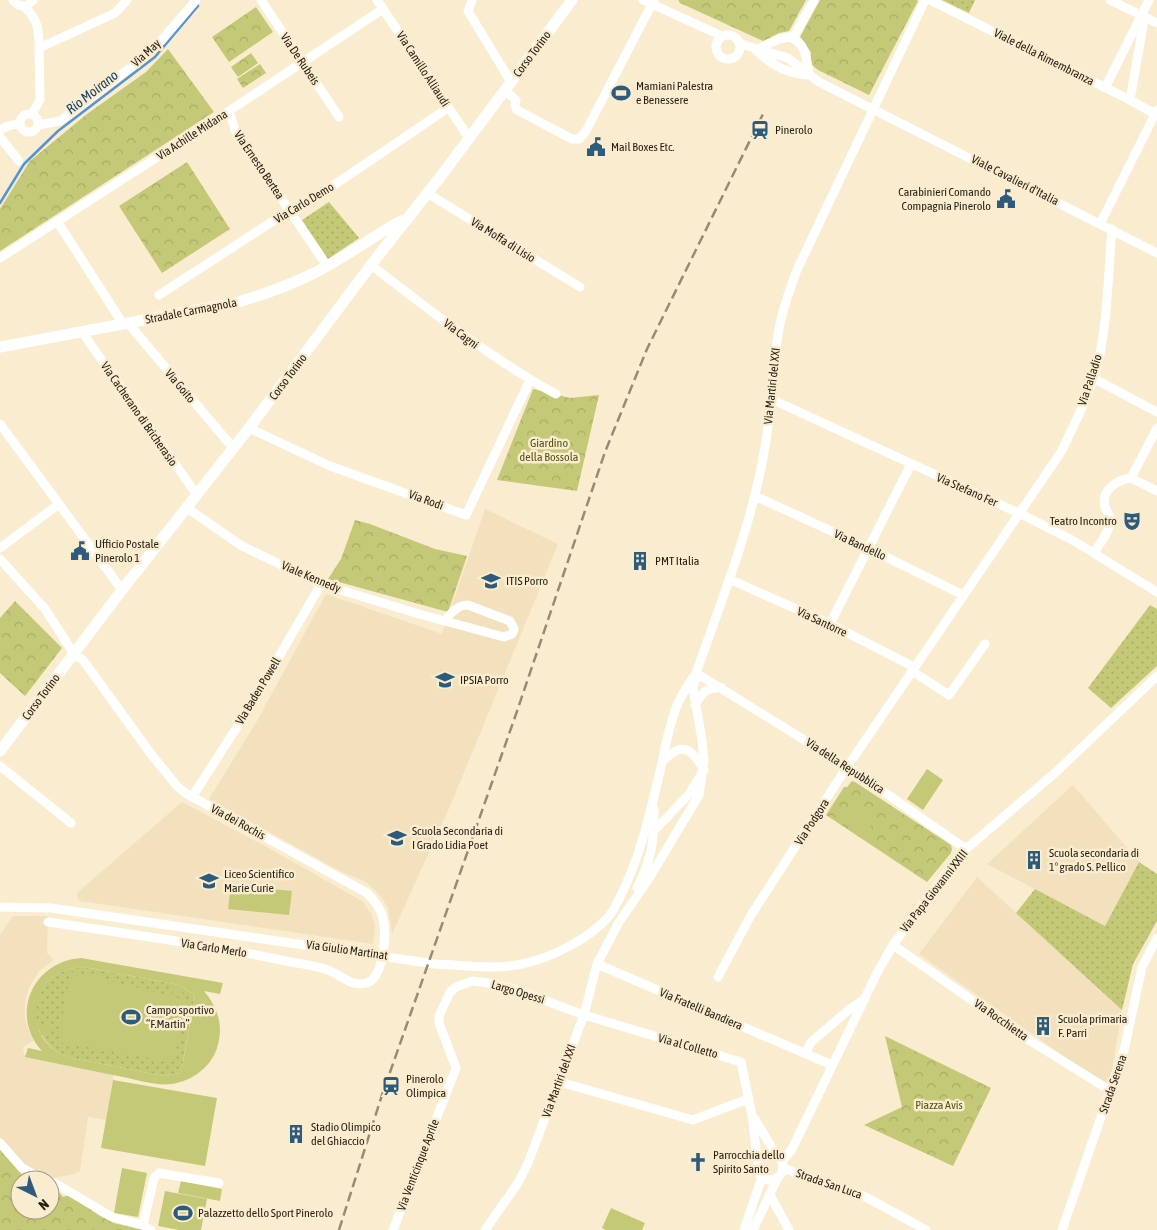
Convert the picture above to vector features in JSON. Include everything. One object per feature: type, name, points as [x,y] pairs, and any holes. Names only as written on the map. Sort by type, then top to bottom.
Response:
[{"type":"main road","name":"Corso Torino","points":[[0,751],[122,590],[249,428],[572,0]]},
{"type":"main road","name":"Stradale Carmagnola","points":[[0,347],[254,298],[327,266],[397,223],[406,220]]},
{"type":"street","points":[[14,0],[17,4],[29,5],[39,30],[40,98],[32,115]]},
{"type":"street","points":[[39,48],[115,13],[127,0]]},
{"type":"street","name":"Via De Rubeis","points":[[261,0],[340,117]]},
{"type":"street","name":"Via Camillo Alliaudi","points":[[377,0],[469,138]]},
{"type":"street","points":[[472,0],[468,11],[516,100],[515,106],[517,110],[572,139],[579,139],[586,131],[649,1],[722,36],[733,35],[741,44],[740,52],[730,59],[719,55],[716,50],[717,42],[722,36]]},
{"type":"street","points":[[756,50],[782,38],[795,35],[814,0]]},
{"type":"street","name":"Via Martiri del XXI","points":[[617,925],[648,880],[699,795],[704,770],[702,740],[693,689],[696,673],[729,579],[755,496],[765,447],[776,342],[783,308],[796,272],[925,0]]},
{"type":"street","name":"Viale della Rimembranza","points":[[930,0],[1156,113]]},
{"type":"street","points":[[1110,0],[1157,23]]},
{"type":"street","points":[[1105,88],[1149,0]]},
{"type":"street","name":"Via May","points":[[38,125],[60,121],[142,59],[161,41],[194,2]]},
{"type":"street","name":"Via Achille Midana","points":[[0,258],[229,111],[383,9]]},
{"type":"street","points":[[1130,100],[1143,26],[1141,15]]},
{"type":"street","points":[[795,35],[805,55],[809,75]]},
{"type":"street","name":"Viale Cavalieri d'Italia","points":[[741,44],[788,58],[809,75],[1157,253]]},
{"type":"street","name":"Via Carlo Demo","points":[[159,295],[284,214],[291,213],[448,108]]},
{"type":"street","name":"Via Ernesto Bertea","points":[[229,111],[235,130],[327,266]]},
{"type":"street","points":[[1100,224],[1156,113]]},
{"type":"street","points":[[20,123],[22,129],[30,132],[35,130],[38,125],[32,115]]},
{"type":"street","points":[[0,130],[20,123],[24,116],[32,115]]},
{"type":"street","points":[[0,137],[19,161]]},
{"type":"street","name":"Via Moffa di Lisio","points":[[427,193],[580,287]]},
{"type":"street","name":"Via Goito","points":[[57,221],[126,323],[233,448]]},
{"type":"street","name":"Via Palladio","points":[[1018,513],[1061,452],[1093,378],[1104,329],[1112,229]]},
{"type":"street","name":"Via Cagni","points":[[371,265],[479,347],[530,380],[556,394]]},
{"type":"street","name":"Via Cacherano di Bricherasio","points":[[82,332],[197,495]]},
{"type":"street","points":[[1093,378],[1157,412]]},
{"type":"street","name":"Via Rodi","points":[[249,428],[330,466],[466,515],[530,380]]},
{"type":"street","name":"Via Stefano Fer","points":[[771,400],[1018,513],[1074,541],[1157,592]]},
{"type":"street","points":[[0,424],[122,590]]},
{"type":"street","points":[[1130,478],[1157,428]]},
{"type":"street","points":[[830,624],[911,464]]},
{"type":"street","points":[[1094,553],[1110,526],[1111,519],[1104,500],[1111,486],[1116,482],[1130,478],[1157,491]]},
{"type":"street","name":"Via Bandello","points":[[755,496],[868,548],[963,595]]},
{"type":"street","points":[[0,548],[59,504]]},
{"type":"street","name":"Viale Kennedy","points":[[187,508],[242,546],[321,584],[445,620],[504,637],[512,634],[514,629],[510,621],[468,605],[462,605],[445,620]]},
{"type":"street","name":"Via Podgora","points":[[718,977],[751,915],[1018,513]]},
{"type":"street","name":"Via dei Rochis","points":[[0,559],[45,609],[74,654],[83,660],[151,754],[177,786],[192,797],[367,893],[377,903],[383,916],[384,925],[381,967],[374,977]]},
{"type":"street","name":"Via Santorre","points":[[729,579],[830,624],[913,669]]},
{"type":"street","name":"Via Baden Powell","points":[[192,797],[251,705],[321,584]]},
{"type":"street","points":[[913,669],[949,695],[985,644]]},
{"type":"street","name":"Via Martiri del XXI","points":[[639,850],[663,761],[670,725],[678,702],[696,673]]},
{"type":"street","name":"Via della Repubblica","points":[[696,673],[848,767],[966,849]]},
{"type":"street","name":"Via Papa Giovanni XXIII","points":[[780,1161],[792,1149],[862,1001],[893,945],[925,901],[966,849],[1056,772],[1156,680]]},
{"type":"street","points":[[695,705],[702,694],[708,689],[721,687]]},
{"type":"street","points":[[639,850],[654,830],[689,794],[704,770],[698,760],[686,749],[678,748],[663,761]]},
{"type":"street","points":[[0,766],[71,823]]},
{"type":"street","name":"Via Martiri del XXI","points":[[486,1230],[518,1183],[528,1163],[584,1015],[597,964],[646,868],[652,850],[654,797]]},
{"type":"street","name":"Via Giulio Martinat","points":[[0,907],[51,908],[435,964],[495,967],[521,964],[548,956],[572,945],[594,930],[612,912],[626,885],[639,850]]},
{"type":"street","name":"Via Carlo Merlo","points":[[48,922],[263,956],[318,967],[332,971],[349,982],[356,984],[368,983],[374,977]]},
{"type":"street","name":"Strada Serena","points":[[1062,1230],[1124,1050],[1142,967],[1157,938]]},
{"type":"street","name":"Via Rocchietta","points":[[893,945],[1029,1040],[1111,1091]]},
{"type":"street","name":"Via Fratelli Bandiera","points":[[597,964],[832,1065]]},
{"type":"street","name":"Largo Opessi","points":[[439,1016],[450,992],[472,981],[488,982],[514,989],[584,1015]]},
{"type":"street","points":[[806,1053],[811,1042],[862,1001]]},
{"type":"street","name":"Via al Colletto","points":[[584,1015],[738,1060],[742,1064],[752,1115],[758,1167]]},
{"type":"street","name":"Via Venticinque Aprile","points":[[393,1230],[456,1068],[439,1023],[439,1016]]},
{"type":"street","points":[[560,1082],[693,1120],[748,1099]]},
{"type":"street","name":"Via al Colletto","points":[[752,1115],[780,1161]]},
{"type":"street","points":[[0,1143],[26,1170]]},
{"type":"street","points":[[744,1230],[762,1177],[758,1167],[760,1160],[765,1155],[780,1161],[778,1177],[753,1230]]},
{"type":"street","name":"Strada San Luca","points":[[780,1161],[823,1183],[857,1193],[926,1230]]},
{"type":"street","points":[[60,1186],[112,1217],[147,1228],[156,1175],[160,1173],[219,1183]]},
{"type":"street","points":[[762,1177],[768,1180],[778,1177]]},
{"type":"street","points":[[770,1196],[789,1230]]},
{"type":"shaded area","points":[[485,509],[558,544],[451,804],[392,934],[388,908],[379,894],[366,882],[340,871],[209,799],[257,721],[326,594],[442,634]]},
{"type":"shaded area","points":[[1073,785],[1139,862],[1105,926],[987,864]]},
{"type":"shaded area","name":"Liceo Scientifico Marie Curie","points":[[182,802],[362,901],[372,915],[375,927],[373,944],[80,901],[77,898],[77,893]]},
{"type":"shaded area","points":[[977,877],[1122,1010],[1109,1088],[919,954]]},
{"type":"shaded area","points":[[13,916],[48,916],[47,953],[54,960],[39,971],[29,988],[25,1003],[25,1017],[34,1041],[23,1048],[25,1057],[114,1074],[106,1120],[88,1117],[80,1171],[75,1174],[60,1177],[60,1170],[34,1170],[21,1162],[0,1138],[0,935]]},
{"type":"green space","points":[[678,0],[806,0],[789,31],[779,33],[763,41],[680,3]]},
{"type":"green space","points":[[820,0],[918,1],[869,95],[818,70],[811,64],[811,52],[800,37]]},
{"type":"green space","points":[[942,0],[975,0],[969,13]]},
{"type":"green space","points":[[256,7],[273,32],[229,62],[212,37]]},
{"type":"green space","points":[[168,49],[214,112],[0,251],[0,209],[30,161],[87,114],[146,72]]},
{"type":"green space","points":[[251,53],[258,63],[238,77],[231,67]]},
{"type":"green space","points":[[260,64],[266,73],[243,88],[237,79]]},
{"type":"green space","points":[[187,162],[230,229],[162,273],[119,206]]},
{"type":"green space","points":[[329,202],[359,238],[328,259],[302,220]]},
{"type":"green space","name":"Giardino della Bossola","points":[[533,389],[570,398],[599,395],[577,491],[497,480]]},
{"type":"green space","points":[[355,520],[435,549],[467,556],[448,612],[328,579],[341,559]]},
{"type":"green space","points":[[15,601],[62,648],[25,696],[0,673],[0,618]]},
{"type":"green space","points":[[1150,605],[1157,609],[1157,666],[1111,708],[1088,688]]},
{"type":"green space","points":[[927,769],[943,780],[923,810],[907,799]]},
{"type":"green space","points":[[852,781],[951,845],[951,853],[927,882],[826,815],[844,787],[847,787]]},
{"type":"green space","points":[[855,811],[873,823],[865,835],[847,822]]},
{"type":"green space","points":[[1139,862],[1157,874],[1157,921],[1133,964],[1122,1010],[1016,913],[1035,889],[1105,926]]},
{"type":"green space","points":[[231,885],[292,891],[289,915],[228,909]]},
{"type":"green space","points":[[81,958],[223,983],[220,994],[204,991],[213,1004],[220,1025],[219,1040],[214,1055],[200,1072],[187,1080],[172,1084],[147,1082],[25,1057],[28,1048],[42,1051],[32,1037],[27,1022],[27,1007],[31,992],[39,979],[50,969],[64,961]],"holes":[[[84,967],[179,985],[195,995],[191,1019],[187,1020],[187,1023],[190,1024],[181,1073],[164,1076],[67,1057],[46,1042],[41,1035],[50,1037],[51,1027],[43,1027],[40,1033],[37,1020],[36,1008],[38,997],[43,987],[50,979],[71,969]]]},
{"type":"green space","points":[[84,967],[179,985],[195,995],[181,1073],[164,1076],[67,1057],[51,1047],[41,1033],[36,1019],[36,1004],[41,990],[51,978],[65,970]]},
{"type":"green space","points":[[71,972],[95,978],[96,972],[107,974],[105,980],[187,1000],[173,1062],[58,1042]]},
{"type":"green space","points":[[174,986],[184,988],[182,995],[172,993]]},
{"type":"green space","name":"Piazza Avis","points":[[885,1036],[991,1088],[953,1166],[864,1125],[902,1107]]},
{"type":"green space","points":[[113,1080],[217,1098],[205,1166],[101,1148]]},
{"type":"green space","points":[[0,1146],[18,1170],[10,1170],[10,1220],[60,1220],[60,1194],[63,1197],[70,1195],[100,1216],[114,1223],[143,1230],[0,1230]]},
{"type":"green space","points":[[122,1168],[147,1173],[138,1217],[114,1213]]},
{"type":"green space","name":"Palazzetto dello Sport Pinerolo","points":[[181,1181],[222,1189],[220,1201],[178,1193]]},
{"type":"green space","name":"Palazzetto dello Sport Pinerolo","points":[[165,1191],[207,1199],[201,1230],[179,1230],[158,1226]]},
{"type":"green space","points":[[611,1208],[645,1223],[642,1230],[606,1230],[602,1228]]},
{"type":"waterway","name":"Rio Moirano","points":[[0,203],[24,164],[58,131],[155,57],[198,6],[197,4]]},
{"type":"railway","points":[[339,1230],[382,1095],[515,717],[605,452],[647,349],[765,110]]},
{"type":"place","name":"Mamiani Palestra e Benessere","points":[[621,93]]},
{"type":"place","name":"Pinerolo","points":[[760,130]]},
{"type":"place","name":"Mail Boxes Etc.","points":[[596,147]]},
{"type":"place","name":"Carabinieri Comando Compagnia Pinerolo","points":[[1006,199]]},
{"type":"place","name":"Teatro Incontro","points":[[1132,521]]},
{"type":"place","name":"Ufficio Postale Pinerolo 1","points":[[80,551]]},
{"type":"place","name":"PMT Italia","points":[[640,561]]},
{"type":"place","name":"ITIS Porro","points":[[491,581]]},
{"type":"place","name":"IPSIA Porro","points":[[445,680]]},
{"type":"place","name":"Scuola Secondaria di I Grado Lidia Poet","points":[[397,838]]},
{"type":"place","name":"Scuola secondaria di 1° grado S. Pellico","points":[[1034,860]]},
{"type":"place","name":"Liceo Scientifico Marie Curie","points":[[209,881]]},
{"type":"place","name":"Campo sportivo “F.Martin”","points":[[131,1017]]},
{"type":"place","name":"Scuola primaria F. Parri","points":[[1043,1026]]},
{"type":"place","name":"Pinerolo Olimpica","points":[[391,1086]]},
{"type":"place","name":"Stadio Olimpico del Ghiaccio","points":[[296,1134]]},
{"type":"place","name":"Parrocchia dello Spirito Santo","points":[[698,1162]]},
{"type":"place","name":"Palazzetto dello Sport Pinerolo","points":[[183,1213]]}]
